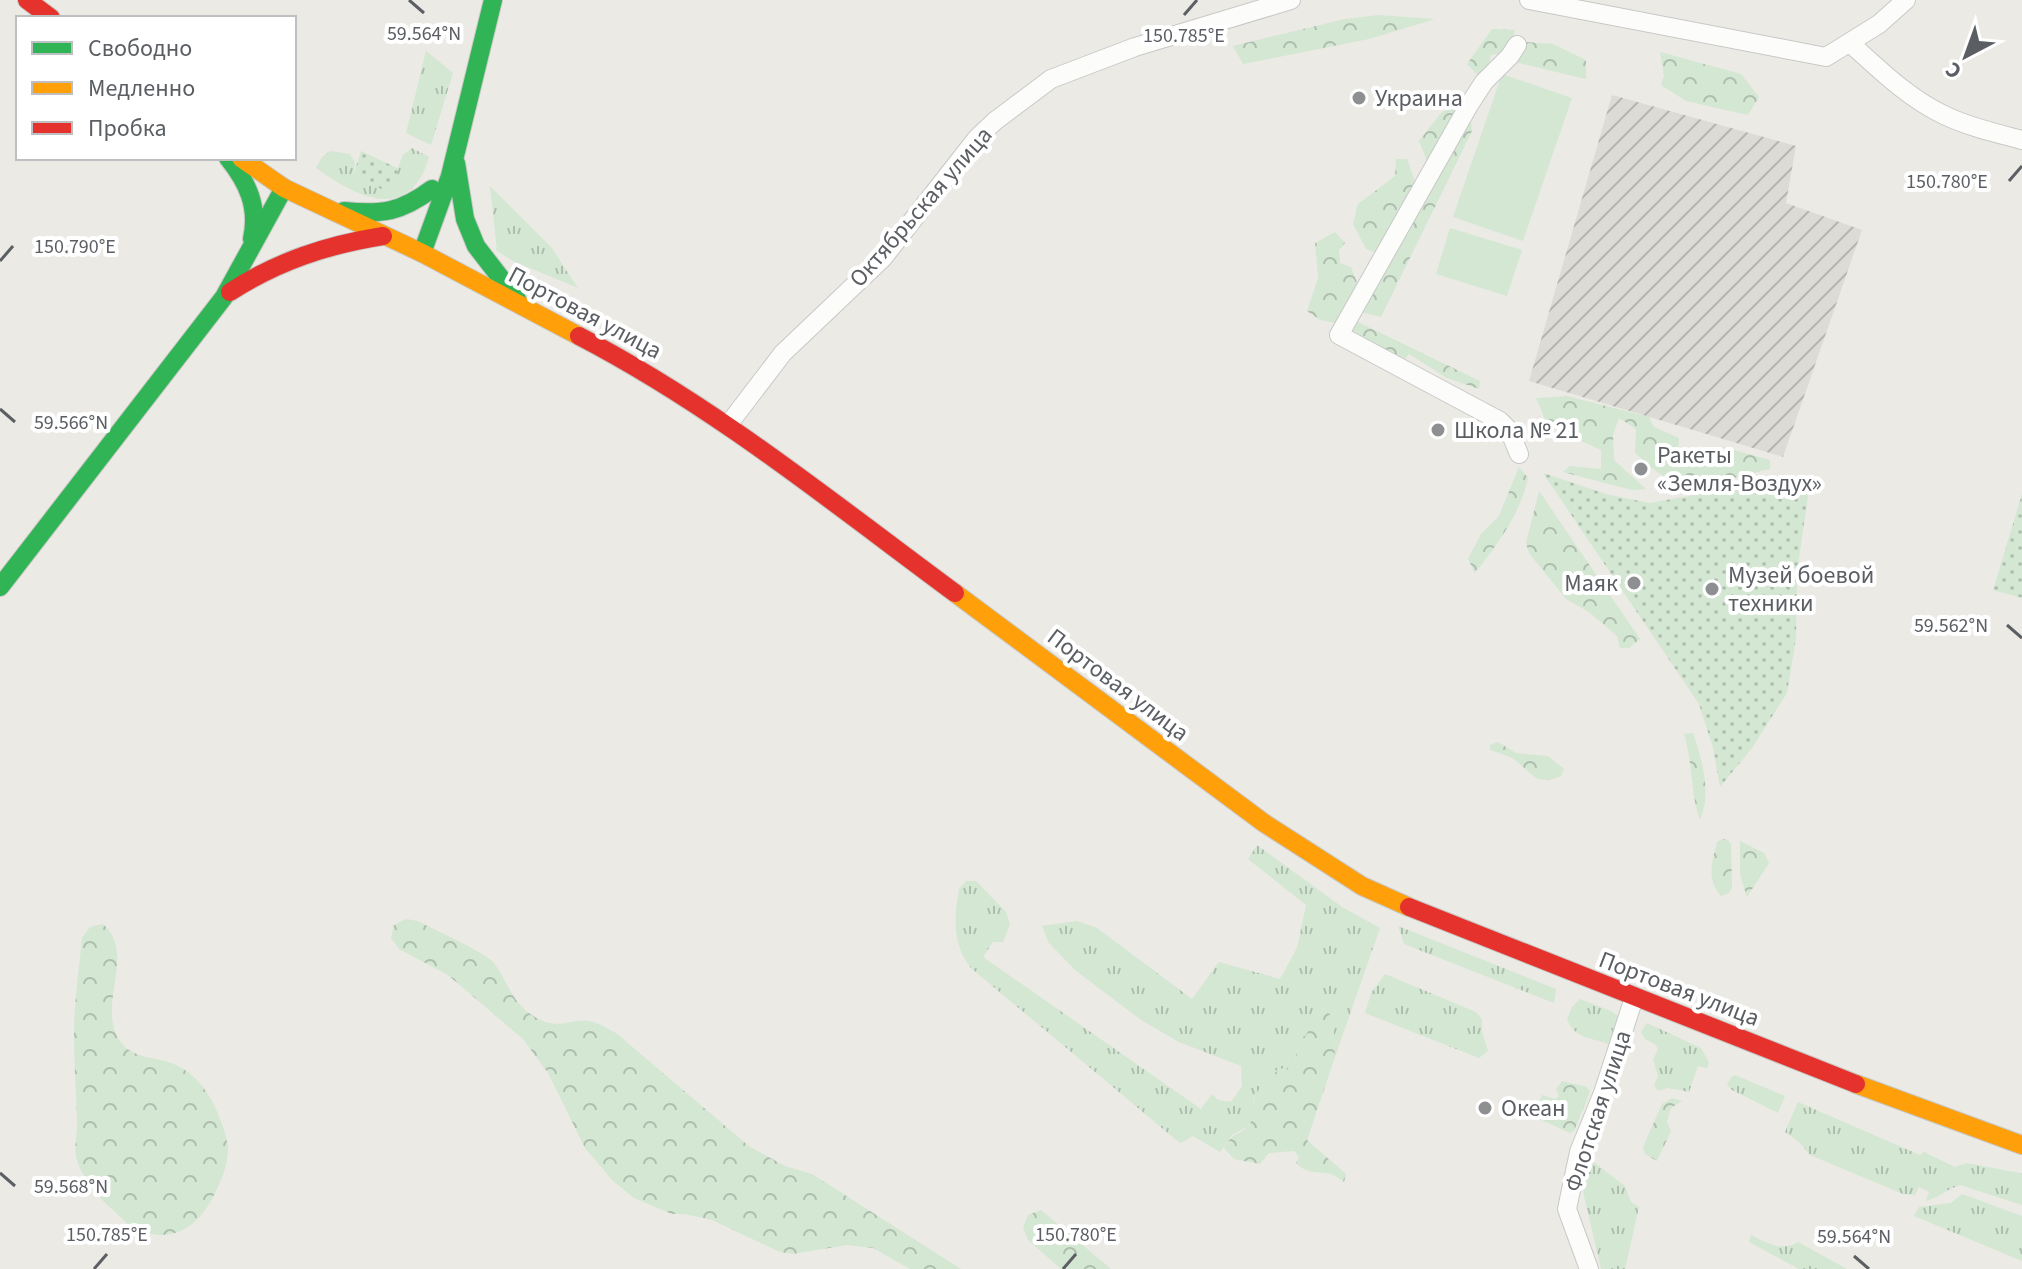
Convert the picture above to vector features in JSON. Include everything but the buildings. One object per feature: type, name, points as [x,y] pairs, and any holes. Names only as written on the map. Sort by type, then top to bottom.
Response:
[{"type":"street","points":[[27,0],[48,16]]},
{"type":"street","points":[[422,253],[455,156],[493,0]]},
{"type":"street","name":"Октябрьская улица","points":[[728,425],[783,353],[883,258],[977,138],[1051,79],[1135,47],[1291,0]]},
{"type":"street","points":[[1529,0],[1826,57],[1901,7],[1906,0]]},
{"type":"street","points":[[1850,43],[1929,107],[1961,121],[2022,140]]},
{"type":"street","points":[[1517,45],[1484,82],[1469,105],[1339,335],[1500,421],[1509,430],[1519,454]]},
{"type":"street","points":[[224,297],[256,274],[299,255],[346,241],[383,236],[413,212],[455,156]]},
{"type":"street","points":[[455,156],[465,219],[476,246],[522,305]]},
{"type":"street","points":[[229,160],[247,186],[255,205],[255,222],[248,254]]},
{"type":"street","name":"Портовая улица","points":[[244,160],[284,188],[422,253],[639,367],[728,425],[1287,839],[1362,886],[1634,998],[2022,1146]]},
{"type":"street","points":[[0,587],[224,297],[284,188]]},
{"type":"street","points":[[326,209],[390,214],[404,209],[432,189]]},
{"type":"street","name":"Флотская улица","points":[[1589,1269],[1567,1209],[1579,1152],[1603,1093],[1634,998]]},
{"type":"shaded area","points":[[1612,95],[1796,146],[1786,203],[1862,230],[1783,457],[1529,381]]},
{"type":"green space","points":[[1378,15],[1435,19],[1369,39],[1243,64],[1233,46],[1345,19]]},
{"type":"green space","points":[[1492,29],[1515,30],[1509,52],[1491,55],[1488,69],[1479,76],[1467,64]]},
{"type":"green space","points":[[1525,42],[1553,44],[1586,60],[1586,79],[1515,62]]},
{"type":"green space","points":[[426,51],[453,73],[431,145],[406,133]]},
{"type":"green space","points":[[1660,52],[1741,74],[1759,97],[1748,115],[1686,101],[1661,85],[1664,76]]},
{"type":"green space","points":[[1502,74],[1572,98],[1523,241],[1453,217]]},
{"type":"green space","points":[[1459,103],[1429,166],[1419,141],[1441,113]]},
{"type":"green space","points":[[1467,123],[1471,123],[1472,131],[1381,317],[1361,312]]},
{"type":"green space","points":[[412,148],[429,157],[420,178],[409,191],[396,198],[381,199],[365,195],[316,168],[330,151],[350,154],[355,163],[353,176],[388,192],[403,155]]},
{"type":"green space","points":[[361,151],[399,169],[388,192],[353,176]]},
{"type":"green space","points":[[1396,159],[1407,159],[1415,182],[1412,195],[1374,252],[1366,249],[1353,224],[1358,204],[1395,176]]},
{"type":"green space","points":[[490,186],[551,247],[578,288],[513,261],[497,251]]},
{"type":"green space","points":[[1450,228],[1522,250],[1507,296],[1436,274]]},
{"type":"green space","points":[[1335,232],[1345,243],[1339,250],[1340,263],[1351,267],[1360,290],[1336,323],[1320,320],[1307,311],[1318,278],[1315,243]]},
{"type":"green space","points":[[1358,322],[1480,381],[1479,389],[1447,378],[1409,354],[1402,362],[1372,348],[1351,330]]},
{"type":"green space","points":[[1567,396],[1649,417],[1654,427],[1679,438],[1678,457],[1693,465],[1723,447],[1770,460],[1770,469],[1702,484],[1669,479],[1635,453],[1636,429],[1619,418],[1613,435],[1614,460],[1646,489],[1632,490],[1563,472],[1570,466],[1601,469],[1601,450],[1548,426],[1536,398]]},
{"type":"green space","points":[[1519,467],[1528,478],[1520,504],[1500,540],[1475,573],[1468,559],[1481,534],[1499,516]]},
{"type":"green space","points":[[1543,473],[1606,494],[1649,503],[1811,475],[1797,572],[1796,638],[1787,693],[1752,748],[1720,787],[1713,748],[1699,704]]},
{"type":"green space","points":[[1539,491],[1640,639],[1629,648],[1620,648],[1617,636],[1589,612],[1566,599],[1529,553],[1526,543]]},
{"type":"green space","points":[[2022,494],[2022,598],[1993,590]]},
{"type":"green space","points":[[1693,733],[1705,788],[1700,820],[1684,734]]},
{"type":"green space","points":[[1498,742],[1516,753],[1548,756],[1564,769],[1561,776],[1546,780],[1536,777],[1512,758],[1490,750],[1490,745]]},
{"type":"green space","points":[[1722,839],[1731,844],[1732,888],[1721,896],[1713,883],[1712,870],[1717,842]]},
{"type":"green space","points":[[1740,841],[1764,853],[1769,863],[1747,897],[1740,875]]},
{"type":"green space","points":[[1257,845],[1342,907],[1380,928],[1335,1057],[1333,1018],[1324,1008],[1305,1036],[1294,1040],[1297,1049],[1295,1063],[1287,1070],[1279,1068],[1261,1087],[1253,1099],[1254,1115],[1248,1126],[1232,1135],[1220,1152],[1193,1136],[1181,1143],[1175,1139],[971,968],[960,950],[956,920],[959,889],[966,881],[976,881],[1006,912],[1010,924],[1003,942],[993,942],[983,957],[1201,1109],[1212,1094],[1218,1100],[1231,1102],[1242,1086],[1241,1066],[1179,1042],[1141,1020],[1075,970],[1049,943],[1042,926],[1077,921],[1097,928],[1192,999],[1219,962],[1280,979],[1297,948],[1306,905],[1248,859]]},
{"type":"green space","points":[[406,919],[418,921],[489,958],[516,999],[535,1017],[557,1024],[592,1022],[616,1033],[750,1147],[785,1166],[812,1174],[961,1269],[910,1269],[873,1248],[847,1245],[793,1254],[780,1252],[712,1220],[672,1214],[634,1198],[612,1180],[585,1148],[548,1073],[523,1039],[448,975],[399,949],[391,938],[394,925]]},
{"type":"green space","points":[[103,924],[112,936],[116,949],[112,1010],[118,1038],[130,1051],[176,1065],[193,1076],[210,1097],[226,1137],[227,1161],[208,1206],[192,1224],[173,1234],[149,1233],[127,1223],[90,1186],[76,1156],[74,1023],[82,938],[90,927]]},
{"type":"green space","points":[[1398,926],[1556,989],[1554,1003],[1404,944]]},
{"type":"green space","points":[[1385,974],[1476,1012],[1482,1019],[1488,1051],[1479,1058],[1365,1013],[1371,993]]},
{"type":"green space","points":[[1580,999],[1613,1012],[1622,1019],[1611,1045],[1585,1037],[1570,1026],[1567,1019]]},
{"type":"green space","points":[[1324,1008],[1333,1018],[1335,1057],[1307,1140],[1346,1174],[1344,1182],[1331,1174],[1300,1167],[1296,1163],[1299,1157],[1294,1151],[1269,1153],[1260,1164],[1234,1159],[1224,1148],[1232,1137],[1250,1124],[1254,1101],[1263,1085],[1279,1068],[1287,1070],[1295,1063],[1297,1049],[1294,1040],[1305,1036]]},
{"type":"green space","points":[[1647,1023],[1701,1048],[1709,1062],[1707,1068],[1698,1066],[1689,1092],[1668,1088],[1658,1091],[1654,1085],[1658,1076],[1653,1059],[1658,1050],[1641,1032]]},
{"type":"green space","points":[[1735,1075],[1785,1096],[1778,1113],[1732,1090],[1727,1085]]},
{"type":"green space","points":[[1562,1081],[1587,1087],[1590,1092],[1574,1131],[1570,1133],[1535,1117],[1542,1095],[1555,1099],[1559,1096],[1556,1089]]},
{"type":"green space","points":[[1672,1098],[1682,1101],[1671,1108],[1667,1122],[1671,1131],[1657,1161],[1645,1154],[1643,1147],[1662,1104]]},
{"type":"green space","points":[[1798,1102],[1955,1167],[1966,1163],[2020,1173],[2022,1205],[1960,1185],[1926,1201],[1929,1192],[1919,1187],[1915,1195],[1903,1194],[1810,1155],[1785,1132]]},
{"type":"green space","points":[[1591,1160],[1625,1186],[1631,1202],[1639,1207],[1625,1269],[1601,1269],[1582,1177]]},
{"type":"green space","points":[[1962,1194],[2022,1216],[2022,1261],[1914,1216],[1919,1207],[1951,1203]]},
{"type":"green space","points":[[1041,1210],[1111,1269],[1061,1269],[1028,1240],[1023,1227],[1028,1215]]},
{"type":"green space","points":[[1751,1235],[1780,1246],[1798,1242],[1847,1269],[1799,1269],[1749,1242]]},
{"type":"traffic: fast","points":[[422,253],[450,176],[493,0]]},
{"type":"traffic: fast","points":[[229,160],[241,177],[253,206],[252,239]]},
{"type":"traffic: fast","points":[[456,163],[465,219],[476,246],[517,299]]},
{"type":"traffic: fast","points":[[0,587],[224,297],[284,188]]},
{"type":"traffic: fast","points":[[344,211],[391,210],[411,203],[432,189]]},
{"type":"traffic: slow","points":[[244,160],[284,188],[422,253],[579,336]]},
{"type":"traffic: slow","points":[[955,593],[1264,823],[1362,886],[1409,907]]},
{"type":"traffic: slow","points":[[1856,1084],[2022,1145]]},
{"type":"traffic: jam","points":[[27,0],[48,16]]},
{"type":"traffic: jam","points":[[230,292],[266,271],[304,256],[383,236]]},
{"type":"traffic: jam","points":[[579,336],[629,363],[725,424],[955,593]]},
{"type":"traffic: jam","points":[[1409,907],[1856,1084]]},
{"type":"place","name":"Украина","points":[[1359,98]]},
{"type":"place","name":"Школа № 21","points":[[1438,430]]},
{"type":"place","name":"Ракеты «Земля-Воздух»","points":[[1641,469]]},
{"type":"place","name":"Маяк","points":[[1634,583]]},
{"type":"place","name":"Музей боевой техники","points":[[1712,589]]},
{"type":"place","name":"Океан","points":[[1485,1108]]}]
